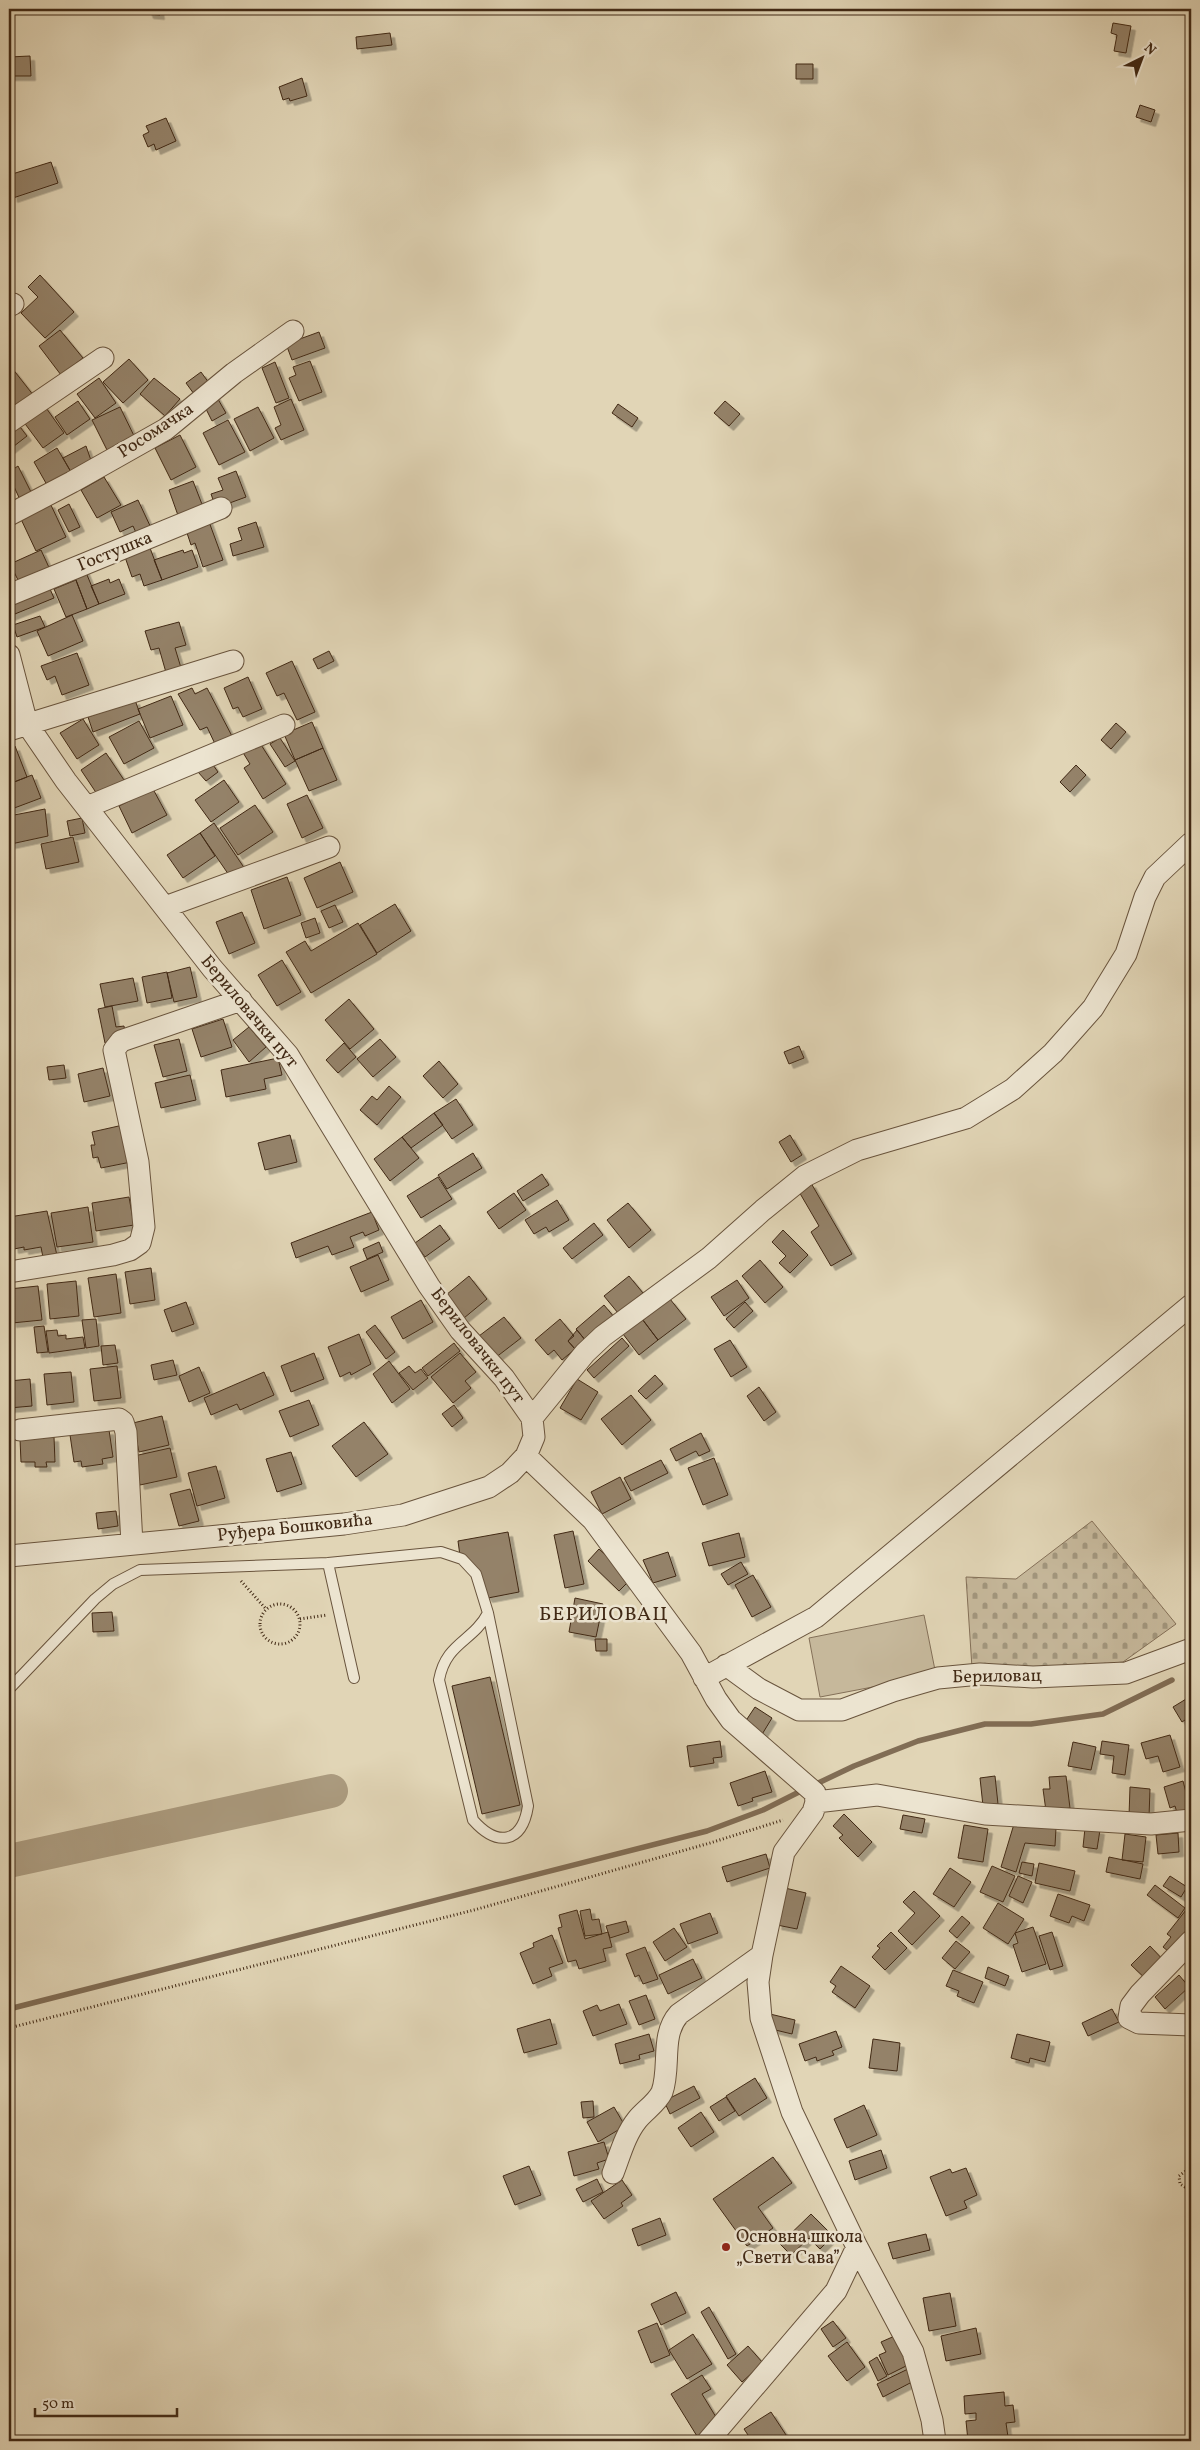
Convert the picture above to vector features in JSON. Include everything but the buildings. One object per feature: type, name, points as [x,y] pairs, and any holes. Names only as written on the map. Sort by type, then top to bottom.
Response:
[{"type":"street","name":"Росомачка","points":[[9,515],[166,429],[234,373],[293,331]]},
{"type":"street","points":[[9,422],[103,358]]},
{"type":"street","name":"Гостушка","points":[[9,595],[221,508]]},
{"type":"street","name":"Бериловачки пут","points":[[9,655],[18,727],[86,807],[212,968],[288,1055],[313,1093],[429,1286],[460,1330],[504,1378],[532,1418]]},
{"type":"street","points":[[18,727],[233,661]]},
{"type":"street","points":[[86,807],[284,725]]},
{"type":"street","points":[[532,1418],[586,1353],[603,1336],[709,1258],[805,1176],[857,1150],[966,1118],[1013,1089],[1053,1053],[1093,1008],[1126,954],[1145,897],[1155,877],[1191,843]]},
{"type":"street","points":[[165,907],[329,847]]},
{"type":"street","points":[[9,1272],[113,1254],[130,1250],[140,1243],[144,1227],[138,1162],[114,1050],[121,1041],[241,1000]]},
{"type":"street","points":[[704,1678],[816,1617],[1191,1304]]},
{"type":"street","name":"Руђера Бошковића","points":[[9,1556],[344,1524],[403,1515],[489,1487],[510,1473],[526,1456],[534,1437],[532,1418]]},
{"type":"street","points":[[20,1430],[119,1419],[123,1422],[126,1432],[132,1544]]},
{"type":"street","points":[[526,1456],[593,1520],[691,1653],[716,1699],[731,1720],[812,1797],[877,1795],[985,1814],[1151,1824],[1191,1820]]},
{"type":"street","name":"Бериловац","points":[[726,1665],[759,1689],[799,1710],[842,1710],[893,1691],[938,1678],[980,1674],[1032,1677],[1126,1673],[1191,1649]]},
{"type":"street","points":[[812,1797],[784,1852],[758,1982],[761,2018],[792,2112],[857,2247],[913,2352],[932,2420],[934,2441]]},
{"type":"street","points":[[1191,1941],[1140,1994],[1131,2006],[1129,2018],[1139,2023],[1191,2025]]},
{"type":"street","points":[[613,2173],[629,2132],[661,2094],[665,2082],[668,2033],[672,2021],[762,1955]]},
{"type":"street","points":[[708,2441],[836,2291],[857,2247]]},
{"type":"lane","points":[[9,1689],[52,1642],[113,1584],[140,1570],[328,1563],[441,1552],[462,1559],[476,1574],[488,1613],[528,1806],[526,1818],[520,1830],[510,1838],[496,1838],[484,1833],[473,1820],[439,1680],[442,1663],[454,1648],[482,1625],[488,1613]]},
{"type":"lane","points":[[328,1563],[354,1678]]},
{"type":"path","points":[[228,1568],[266,1609]]},
{"type":"path","points":[[286,1604],[297,1611],[300,1619],[300,1630],[293,1640],[281,1644],[274,1644],[268,1641],[260,1629],[262,1615],[266,1609],[272,1605],[286,1604]]},
{"type":"path","points":[[300,1619],[339,1613]]},
{"type":"path","points":[[9,2028],[474,1910],[812,1797]]},
{"type":"path","points":[[1191,2167],[1179,2176],[1180,2184],[1185,2187],[1191,2186]]},
{"type":"green space","points":[[1092,1521],[1176,1624],[1123,1662],[1038,1671],[972,1668],[966,1577],[1016,1579]]},
{"type":"green space","points":[[924,1615],[936,1675],[820,1697],[809,1638]]},
{"type":"waterway","points":[[814,1785],[854,1766],[918,1741],[985,1724],[1031,1724],[1103,1714],[1172,1680]]},
{"type":"waterway","points":[[9,2009],[707,1831],[763,1810],[803,1790]]},
{"type":"waterway","points":[[9,1861],[331,1791]]},
{"type":"place","name":"Основна школа „Свети Сава”","points":[[726,2247]]},
{"type":"district","name":"БЕРИЛОВАЦ","points":[[604,1615]]}]
